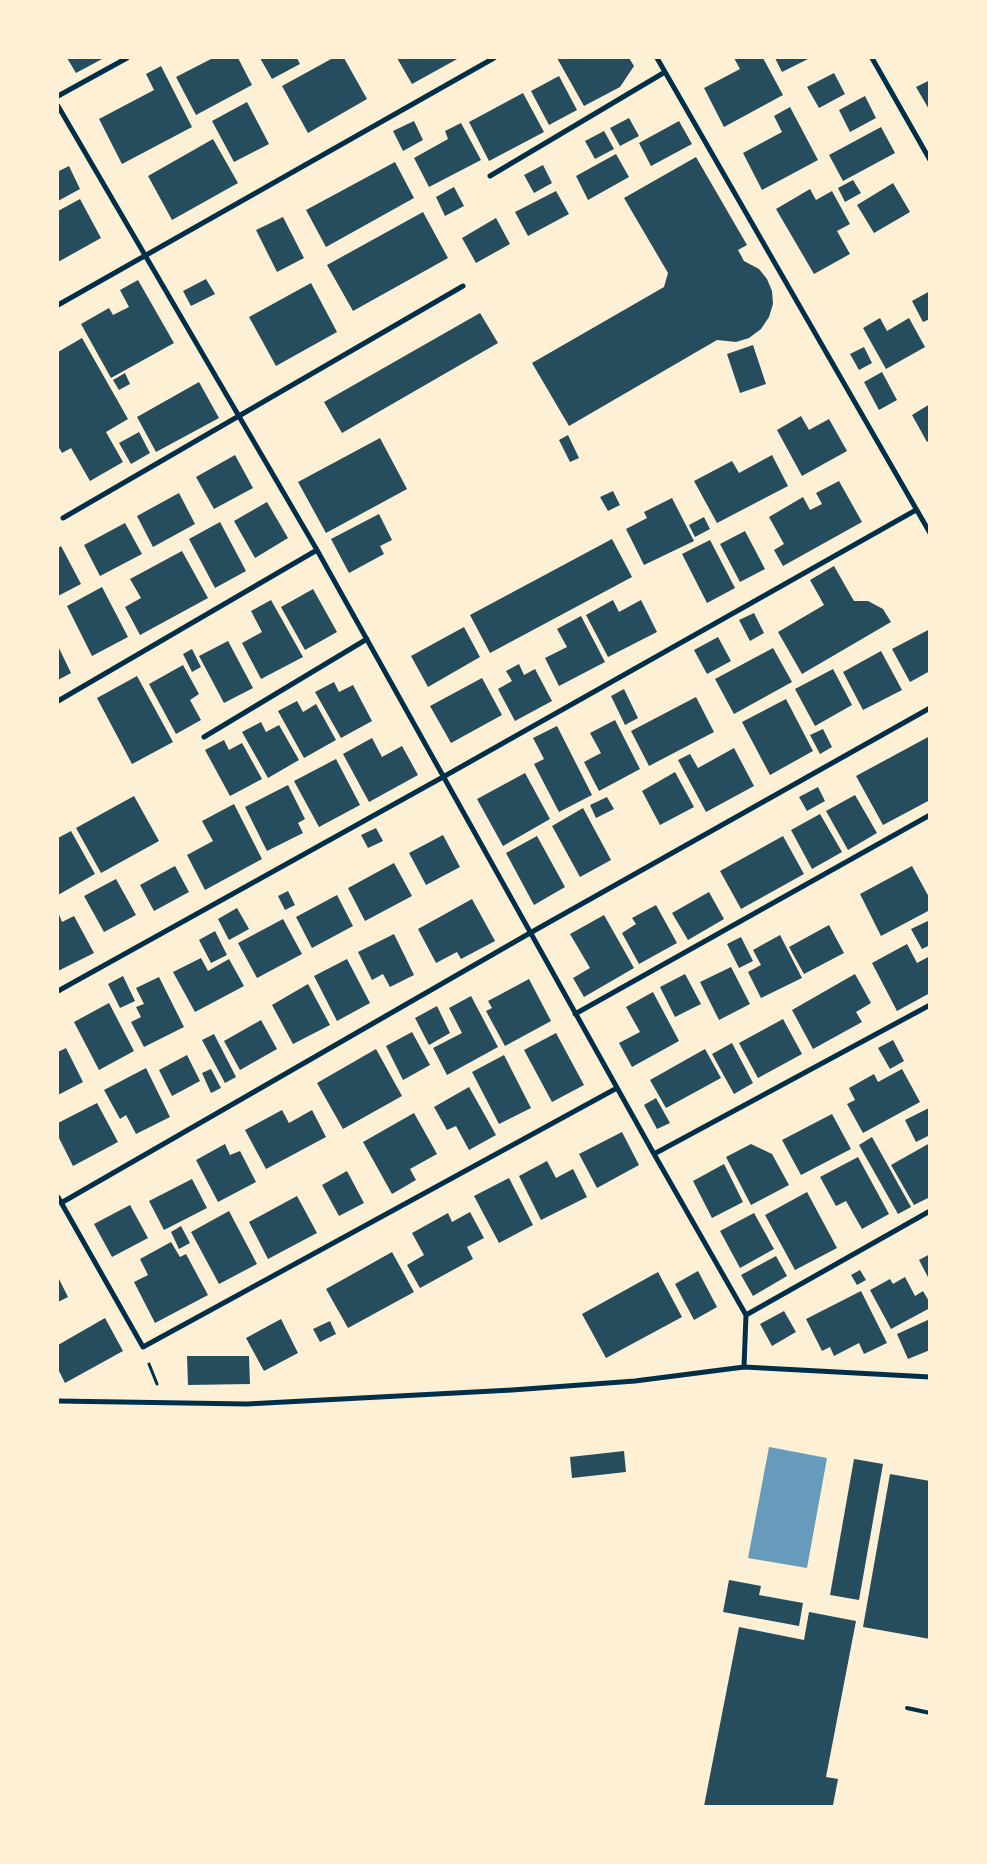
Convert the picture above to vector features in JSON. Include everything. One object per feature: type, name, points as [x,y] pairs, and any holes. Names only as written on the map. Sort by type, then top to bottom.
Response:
[{"type":"street","points":[[58,96],[127,58]]},
{"type":"street","points":[[58,305],[494,58]]},
{"type":"street","points":[[657,58],[930,533]]},
{"type":"street","points":[[872,58],[930,160]]},
{"type":"street","points":[[490,176],[665,72]]},
{"type":"street","points":[[58,106],[144,257],[241,417],[317,550],[575,1014],[746,1315],[744,1367]]},
{"type":"street","points":[[63,518],[241,417],[463,286]]},
{"type":"street","points":[[58,991],[443,777],[916,510]]},
{"type":"street","points":[[58,701],[317,550]]},
{"type":"street","points":[[204,737],[366,639]]},
{"type":"street","points":[[61,1203],[530,933],[930,708]]},
{"type":"street","points":[[575,1014],[930,815]]},
{"type":"street","points":[[654,1154],[930,1005]]},
{"type":"street","points":[[58,1197],[143,1347],[617,1088]]},
{"type":"street","points":[[746,1315],[930,1211]]},
{"type":"street","points":[[58,1401],[247,1404],[512,1390],[635,1381],[744,1367],[930,1376]]},
{"type":"lane","points":[[907,1708],[930,1713]]},
{"type":"path","points":[[143,1347],[164,1403]]},
{"type":"water","points":[[769,1447],[827,1458],[807,1568],[748,1558]]},
{"type":"building","points":[[67,58],[104,58],[76,73]]},
{"type":"building","points":[[213,58],[238,58],[252,85],[196,115],[176,77]]},
{"type":"building","points":[[260,58],[297,58],[300,64],[272,79]]},
{"type":"building","points":[[333,58],[344,58],[367,99],[308,133],[282,86]]},
{"type":"building","points":[[397,58],[459,58],[412,84]]},
{"type":"building","points":[[557,58],[629,58],[634,66],[620,87],[584,106]]},
{"type":"building","points":[[734,58],[763,58],[783,95],[724,127],[704,88],[740,69]]},
{"type":"building","points":[[775,58],[810,58],[782,72]]},
{"type":"building","points":[[161,66],[192,127],[122,164],[99,119],[154,90],[146,74]]},
{"type":"building","points":[[834,73],[845,94],[819,108],[807,87]]},
{"type":"building","points":[[559,76],[577,110],[549,125],[531,91]]},
{"type":"building","points":[[930,80],[930,111],[916,87]]},
{"type":"building","points":[[523,93],[544,132],[489,161],[469,122]]},
{"type":"building","points":[[865,96],[876,118],[850,132],[839,110]]},
{"type":"building","points":[[247,102],[269,144],[234,162],[212,121]]},
{"type":"building","points":[[790,107],[818,160],[762,190],[743,153],[782,132],[774,116]]},
{"type":"building","points":[[629,118],[639,136],[620,146],[610,128]]},
{"type":"building","points":[[414,121],[423,140],[403,151],[393,131]]},
{"type":"building","points":[[679,121],[692,144],[651,166],[639,143]]},
{"type":"building","points":[[461,123],[481,160],[429,187],[414,158],[448,139],[445,131]]},
{"type":"building","points":[[881,127],[895,153],[843,181],[829,155]]},
{"type":"building","points":[[604,131],[614,149],[595,159],[585,141]]},
{"type":"building","points":[[213,139],[238,183],[172,220],[148,176]]},
{"type":"building","points":[[616,154],[629,177],[588,200],[576,176]]},
{"type":"building","points":[[696,157],[747,245],[738,250],[744,261],[759,269],[767,279],[772,291],[773,304],[769,317],[761,329],[749,338],[736,342],[717,340],[569,426],[532,363],[664,287],[668,273],[624,198]]},
{"type":"building","points":[[395,162],[414,198],[326,247],[306,210]]},
{"type":"building","points":[[543,165],[552,183],[534,193],[524,175]]},
{"type":"building","points":[[69,166],[80,189],[58,201],[58,168],[59,171]]},
{"type":"building","points":[[853,180],[861,193],[845,202],[838,188]]},
{"type":"building","points":[[893,183],[910,212],[874,233],[857,205]]},
{"type":"building","points":[[454,187],[464,206],[445,216],[436,197]]},
{"type":"building","points":[[810,189],[816,200],[832,191],[850,224],[837,231],[850,254],[814,274],[776,209]]},
{"type":"building","points":[[556,191],[569,214],[528,236],[515,212]]},
{"type":"building","points":[[80,199],[101,238],[58,262],[58,211]]},
{"type":"building","points":[[423,212],[448,258],[353,311],[327,265]]},
{"type":"building","points":[[283,217],[304,258],[277,272],[256,230]]},
{"type":"building","points":[[496,218],[510,244],[476,263],[462,238]]},
{"type":"building","points":[[206,279],[215,294],[191,306],[183,291]]},
{"type":"building","points":[[138,280],[174,343],[111,378],[81,324],[109,308],[113,315],[129,307],[120,290]]},
{"type":"building","points":[[311,283],[337,332],[276,366],[249,317]]},
{"type":"building","points":[[930,291],[930,319],[923,322],[912,301]]},
{"type":"building","points":[[480,313],[498,343],[342,433],[324,402]]},
{"type":"building","points":[[880,318],[887,331],[909,318],[925,347],[886,369],[863,328]]},
{"type":"building","points":[[82,338],[128,419],[106,432],[123,462],[90,481],[71,448],[62,453],[58,446],[58,352]]},
{"type":"building","points":[[753,345],[766,384],[740,393],[727,354]]},
{"type":"building","points":[[864,347],[872,363],[859,370],[850,354]]},
{"type":"building","points":[[882,372],[897,400],[879,410],[864,382]]},
{"type":"building","points":[[125,373],[130,384],[119,390],[113,380]]},
{"type":"building","points":[[199,382],[219,418],[156,452],[137,417]]},
{"type":"building","points":[[930,404],[930,440],[927,442],[912,415]]},
{"type":"building","points":[[801,416],[809,430],[829,419],[847,451],[802,476],[777,430]]},
{"type":"building","points":[[139,432],[150,453],[131,464],[119,443]]},
{"type":"building","points":[[568,435],[579,458],[570,462],[559,440]]},
{"type":"building","points":[[380,438],[407,489],[326,533],[298,482]]},
{"type":"building","points":[[235,455],[253,488],[214,509],[196,477]]},
{"type":"building","points":[[772,455],[788,486],[717,523],[694,481],[732,461],[739,473]]},
{"type":"building","points":[[839,481],[862,522],[783,566],[774,550],[784,544],[769,517],[803,497],[810,510],[822,504],[816,493]]},
{"type":"building","points":[[613,491],[620,505],[608,511],[600,497]]},
{"type":"building","points":[[179,493],[195,524],[153,547],[137,516]]},
{"type":"building","points":[[672,498],[694,541],[644,565],[626,529],[647,518],[644,512]]},
{"type":"building","points":[[267,502],[288,538],[255,558],[234,521]]},
{"type":"building","points":[[379,514],[392,540],[380,546],[384,554],[349,573],[331,539]]},
{"type":"building","points":[[704,517],[710,529],[695,537],[689,525]]},
{"type":"building","points":[[220,522],[246,571],[215,588],[189,539]]},
{"type":"building","points":[[125,523],[142,554],[100,576],[84,545]]},
{"type":"building","points":[[745,531],[765,569],[740,582],[720,544]]},
{"type":"building","points":[[612,539],[632,577],[490,653],[470,615]]},
{"type":"building","points":[[710,540],[735,588],[707,603],[682,554]]},
{"type":"building","points":[[61,546],[81,584],[58,596],[58,548]]},
{"type":"building","points":[[182,551],[208,598],[140,635],[125,607],[141,598],[130,579]]},
{"type":"building","points":[[834,566],[854,601],[868,601],[883,609],[891,622],[802,674],[778,632],[824,605],[810,580]]},
{"type":"building","points":[[102,587],[128,637],[92,656],[67,606]]},
{"type":"building","points":[[313,589],[337,632],[305,650],[281,607]]},
{"type":"building","points":[[271,600],[303,657],[261,679],[242,643],[262,632],[251,611]]},
{"type":"building","points":[[613,600],[619,612],[641,600],[657,632],[608,657],[586,615]]},
{"type":"building","points":[[754,613],[764,633],[750,641],[739,620]]},
{"type":"building","points":[[581,616],[605,662],[559,686],[545,658],[567,647],[557,629]]},
{"type":"building","points":[[464,627],[480,657],[428,687],[411,656]]},
{"type":"building","points":[[930,629],[930,671],[910,682],[892,649]]},
{"type":"building","points":[[718,637],[731,661],[707,674],[694,650]]},
{"type":"building","points":[[228,641],[253,688],[224,703],[199,656]]},
{"type":"building","points":[[58,646],[71,673],[58,680]]},
{"type":"building","points":[[773,648],[792,682],[734,714],[715,679]]},
{"type":"building","points":[[192,649],[201,667],[192,672],[183,654]]},
{"type":"building","points":[[881,651],[902,690],[863,710],[843,672]]},
{"type":"building","points":[[519,664],[524,675],[535,669],[552,701],[515,721],[498,689],[512,681],[506,671]]},
{"type":"building","points":[[183,665],[199,694],[190,700],[201,720],[176,734],[149,684]]},
{"type":"building","points":[[833,669],[852,705],[815,726],[795,689]]},
{"type":"building","points":[[137,676],[173,742],[132,764],[97,698]]},
{"type":"building","points":[[482,678],[502,715],[451,743],[430,706]]},
{"type":"building","points":[[334,682],[339,692],[353,685],[372,721],[341,738],[315,692]]},
{"type":"building","points":[[624,689],[638,718],[625,725],[611,696]]},
{"type":"building","points":[[696,697],[714,732],[649,766],[631,731]]},
{"type":"building","points":[[786,699],[813,751],[770,775],[742,722]]},
{"type":"building","points":[[297,701],[303,712],[316,704],[336,740],[304,758],[278,711]]},
{"type":"building","points":[[615,720],[640,769],[599,791],[584,762],[601,753],[590,733]]},
{"type":"building","points":[[261,722],[266,732],[279,725],[299,760],[268,778],[242,732]]},
{"type":"building","points":[[557,726],[592,795],[559,812],[534,764],[544,759],[533,738]]},
{"type":"building","points":[[823,729],[832,747],[820,754],[810,735]]},
{"type":"building","points":[[930,736],[930,800],[883,825],[856,776]]},
{"type":"building","points":[[372,738],[382,757],[402,746],[418,775],[369,802],[343,754]]},
{"type":"building","points":[[224,740],[229,750],[242,743],[262,779],[230,796],[205,750]]},
{"type":"building","points":[[734,748],[754,786],[706,812],[678,760],[690,754],[698,768]]},
{"type":"building","points":[[336,759],[360,805],[319,827],[294,781]]},
{"type":"building","points":[[675,772],[694,807],[660,825],[642,791]]},
{"type":"building","points":[[525,773],[550,819],[503,846],[477,799]]},
{"type":"building","points":[[288,785],[305,819],[298,823],[303,833],[267,851],[245,807]]},
{"type":"building","points":[[818,787],[825,801],[807,811],[799,797]]},
{"type":"building","points":[[855,795],[877,833],[848,850],[826,811]]},
{"type":"building","points":[[134,796],[159,841],[101,873],[76,828]]},
{"type":"building","points":[[607,797],[614,809],[596,818],[590,805]]},
{"type":"building","points":[[234,804],[262,859],[205,890],[187,855],[213,841],[202,821]]},
{"type":"building","points":[[583,808],[611,860],[580,877],[552,826]]},
{"type":"building","points":[[820,814],[842,852],[812,869],[791,830]]},
{"type":"building","points":[[376,828],[383,841],[368,848],[361,835]]},
{"type":"building","points":[[71,831],[95,874],[58,895],[58,838]]},
{"type":"building","points":[[443,835],[460,867],[426,885],[409,853]]},
{"type":"building","points":[[537,836],[565,887],[534,905],[506,853]]},
{"type":"building","points":[[783,836],[804,874],[741,909],[720,871]]},
{"type":"building","points":[[394,863],[412,896],[365,921],[348,888]]},
{"type":"building","points":[[175,866],[189,892],[154,911],[140,885]]},
{"type":"building","points":[[912,866],[930,899],[930,910],[881,936],[860,894]]},
{"type":"building","points":[[116,879],[136,915],[104,932],[84,896]]},
{"type":"building","points":[[288,891],[295,905],[285,910],[278,896]]},
{"type":"building","points":[[709,892],[724,919],[688,940],[672,913]]},
{"type":"building","points":[[337,895],[353,926],[312,948],[296,917]]},
{"type":"building","points":[[472,899],[495,941],[461,959],[457,952],[436,963],[418,929]]},
{"type":"building","points":[[656,905],[677,943],[639,964],[622,933],[636,924],[632,918]]},
{"type":"building","points":[[237,908],[249,929],[229,940],[218,919]]},
{"type":"building","points":[[58,912],[62,922],[74,916],[94,953],[58,971]]},
{"type":"building","points":[[604,915],[634,968],[584,997],[573,978],[590,968],[570,934]]},
{"type":"building","points":[[283,919],[302,954],[257,978],[238,943]]},
{"type":"building","points":[[930,920],[930,945],[922,949],[911,929]]},
{"type":"building","points":[[829,925],[844,953],[804,974],[789,947]]},
{"type":"building","points":[[215,931],[227,955],[211,963],[199,940]]},
{"type":"building","points":[[394,934],[414,975],[390,987],[383,974],[372,980],[358,952]]},
{"type":"building","points":[[780,935],[802,978],[761,998],[748,972],[761,965],[753,950]]},
{"type":"building","points":[[741,937],[753,961],[739,968],[727,944]]},
{"type":"building","points":[[907,944],[917,963],[930,956],[930,993],[897,1011],[872,963]]},
{"type":"building","points":[[201,958],[208,971],[229,959],[244,986],[195,1012],[173,972]]},
{"type":"building","points":[[347,959],[370,1003],[337,1021],[314,976]]},
{"type":"building","points":[[731,967],[750,1004],[719,1020],[700,982]]},
{"type":"building","points":[[685,974],[701,1004],[675,1017],[660,987]]},
{"type":"building","points":[[855,974],[871,1003],[856,1012],[862,1022],[813,1049],[792,1010]]},
{"type":"building","points":[[123,976],[135,1001],[120,1008],[108,984]]},
{"type":"building","points":[[159,977],[184,1027],[144,1047],[131,1022],[141,1017],[136,1007],[144,1004],[136,988]]},
{"type":"building","points":[[529,979],[551,1021],[505,1046],[486,1011],[492,1008],[488,1001]]},
{"type":"building","points":[[308,984],[330,1025],[293,1044],[272,1005]]},
{"type":"building","points":[[653,992],[679,1041],[632,1067],[619,1043],[640,1032],[626,1007]]},
{"type":"building","points":[[471,996],[498,1047],[447,1075],[433,1048],[462,1033],[449,1008]]},
{"type":"building","points":[[109,1003],[134,1051],[99,1070],[74,1022]]},
{"type":"building","points":[[437,1006],[450,1033],[429,1045],[415,1018]]},
{"type":"building","points":[[783,1019],[802,1054],[758,1078],[739,1043]]},
{"type":"building","points":[[261,1020],[277,1049],[240,1070],[224,1041]]},
{"type":"building","points":[[412,1032],[430,1065],[403,1080],[386,1046]]},
{"type":"building","points":[[556,1033],[584,1085],[552,1102],[524,1050]]},
{"type":"building","points":[[214,1034],[236,1077],[225,1083],[202,1040]]},
{"type":"building","points":[[893,1040],[904,1061],[890,1069],[878,1048]]},
{"type":"building","points":[[732,1043],[753,1083],[734,1094],[712,1054]]},
{"type":"building","points":[[66,1048],[83,1082],[58,1095],[58,1052]]},
{"type":"building","points":[[376,1049],[402,1096],[343,1129],[317,1083]]},
{"type":"building","points":[[705,1049],[721,1078],[666,1108],[650,1080]]},
{"type":"building","points":[[187,1055],[200,1081],[172,1096],[159,1070]]},
{"type":"building","points":[[504,1055],[531,1108],[499,1124],[472,1072]]},
{"type":"building","points":[[146,1068],[170,1117],[136,1134],[126,1115],[120,1119],[104,1090]]},
{"type":"building","points":[[211,1069],[221,1088],[211,1093],[202,1073]]},
{"type":"building","points":[[902,1069],[920,1102],[863,1133],[847,1104],[855,1100],[849,1088],[874,1074],[878,1082]]},
{"type":"building","points":[[469,1087],[496,1135],[469,1150],[456,1126],[447,1130],[434,1107]]},
{"type":"building","points":[[656,1098],[670,1123],[657,1129],[644,1105]]},
{"type":"building","points":[[97,1103],[118,1142],[73,1166],[58,1136],[58,1123]]},
{"type":"building","points":[[929,1108],[930,1135],[916,1142],[905,1120]]},
{"type":"building","points":[[282,1110],[289,1123],[312,1110],[326,1137],[266,1169],[245,1130]]},
{"type":"building","points":[[414,1113],[437,1154],[410,1169],[416,1180],[392,1194],[363,1142]]},
{"type":"building","points":[[832,1114],[851,1149],[801,1175],[782,1140]]},
{"type":"building","points":[[622,1132],[639,1165],[597,1188],[579,1154]]},
{"type":"building","points":[[872,1137],[911,1207],[898,1214],[859,1145]]},
{"type":"building","points":[[930,1143],[930,1197],[914,1205],[891,1165]]},
{"type":"building","points":[[225,1144],[230,1155],[240,1151],[256,1182],[218,1202],[196,1160]]},
{"type":"building","points":[[751,1144],[772,1154],[789,1185],[751,1205],[726,1157]]},
{"type":"building","points":[[858,1157],[889,1214],[862,1229],[846,1201],[836,1206],[820,1177]]},
{"type":"building","points":[[547,1161],[556,1178],[573,1169],[587,1197],[541,1220],[519,1176]]},
{"type":"building","points":[[724,1164],[743,1202],[712,1218],[693,1181]]},
{"type":"building","points":[[347,1171],[364,1203],[339,1216],[322,1185]]},
{"type":"building","points":[[509,1178],[533,1225],[499,1243],[474,1196]]},
{"type":"building","points":[[192,1179],[207,1208],[164,1230],[149,1201]]},
{"type":"building","points":[[807,1192],[837,1248],[795,1270],[765,1215]]},
{"type":"building","points":[[297,1196],[317,1233],[268,1259],[249,1222]]},
{"type":"building","points":[[130,1205],[148,1238],[112,1257],[94,1224]]},
{"type":"building","points":[[229,1211],[257,1264],[219,1284],[191,1232]]},
{"type":"building","points":[[470,1212],[484,1238],[467,1247],[473,1259],[420,1288],[407,1265],[424,1255],[412,1233],[448,1213],[452,1222]]},
{"type":"building","points":[[754,1213],[774,1249],[740,1268],[720,1231]]},
{"type":"building","points":[[181,1226],[190,1243],[179,1249],[171,1232]]},
{"type":"building","points":[[171,1242],[180,1257],[186,1254],[208,1295],[155,1323],[134,1282],[148,1275],[140,1259]]},
{"type":"building","points":[[392,1252],[414,1292],[348,1328],[326,1289]]},
{"type":"building","points":[[930,1254],[930,1281],[919,1260]]},
{"type":"building","points":[[776,1256],[787,1276],[753,1296],[741,1275]]},
{"type":"building","points":[[860,1270],[866,1280],[857,1285],[851,1275]]},
{"type":"building","points":[[698,1271],[717,1307],[694,1320],[675,1284]]},
{"type":"building","points":[[658,1272],[682,1317],[606,1358],[582,1314]]},
{"type":"building","points":[[58,1277],[68,1297],[58,1302]]},
{"type":"building","points":[[905,1277],[915,1296],[923,1291],[930,1303],[930,1308],[891,1329],[870,1290],[890,1279],[893,1284]]},
{"type":"building","points":[[861,1291],[887,1343],[864,1354],[859,1343],[834,1356],[830,1347],[822,1351],[806,1319]]},
{"type":"building","points":[[784,1311],[796,1332],[772,1346],[760,1324]]},
{"type":"building","points":[[105,1318],[123,1351],[65,1383],[58,1369],[58,1345]]},
{"type":"building","points":[[281,1319],[298,1353],[264,1371],[246,1338]]},
{"type":"building","points":[[930,1319],[930,1350],[908,1359],[897,1334]]},
{"type":"building","points":[[330,1321],[336,1334],[320,1342],[313,1329]]},
{"type":"building","points":[[187,1356],[249,1356],[250,1384],[188,1385]]},
{"type":"building","points":[[624,1451],[626,1472],[572,1478],[570,1457]]},
{"type":"building","points":[[854,1459],[883,1464],[859,1600],[830,1595]]},
{"type":"building","points":[[890,1474],[930,1481],[930,1639],[863,1627]]},
{"type":"building","points":[[729,1580],[761,1586],[759,1595],[803,1603],[799,1626],[723,1612]]},
{"type":"building","points":[[809,1612],[856,1621],[826,1777],[838,1779],[833,1805],[837,1806],[704,1806],[739,1627],[804,1640]]}]
